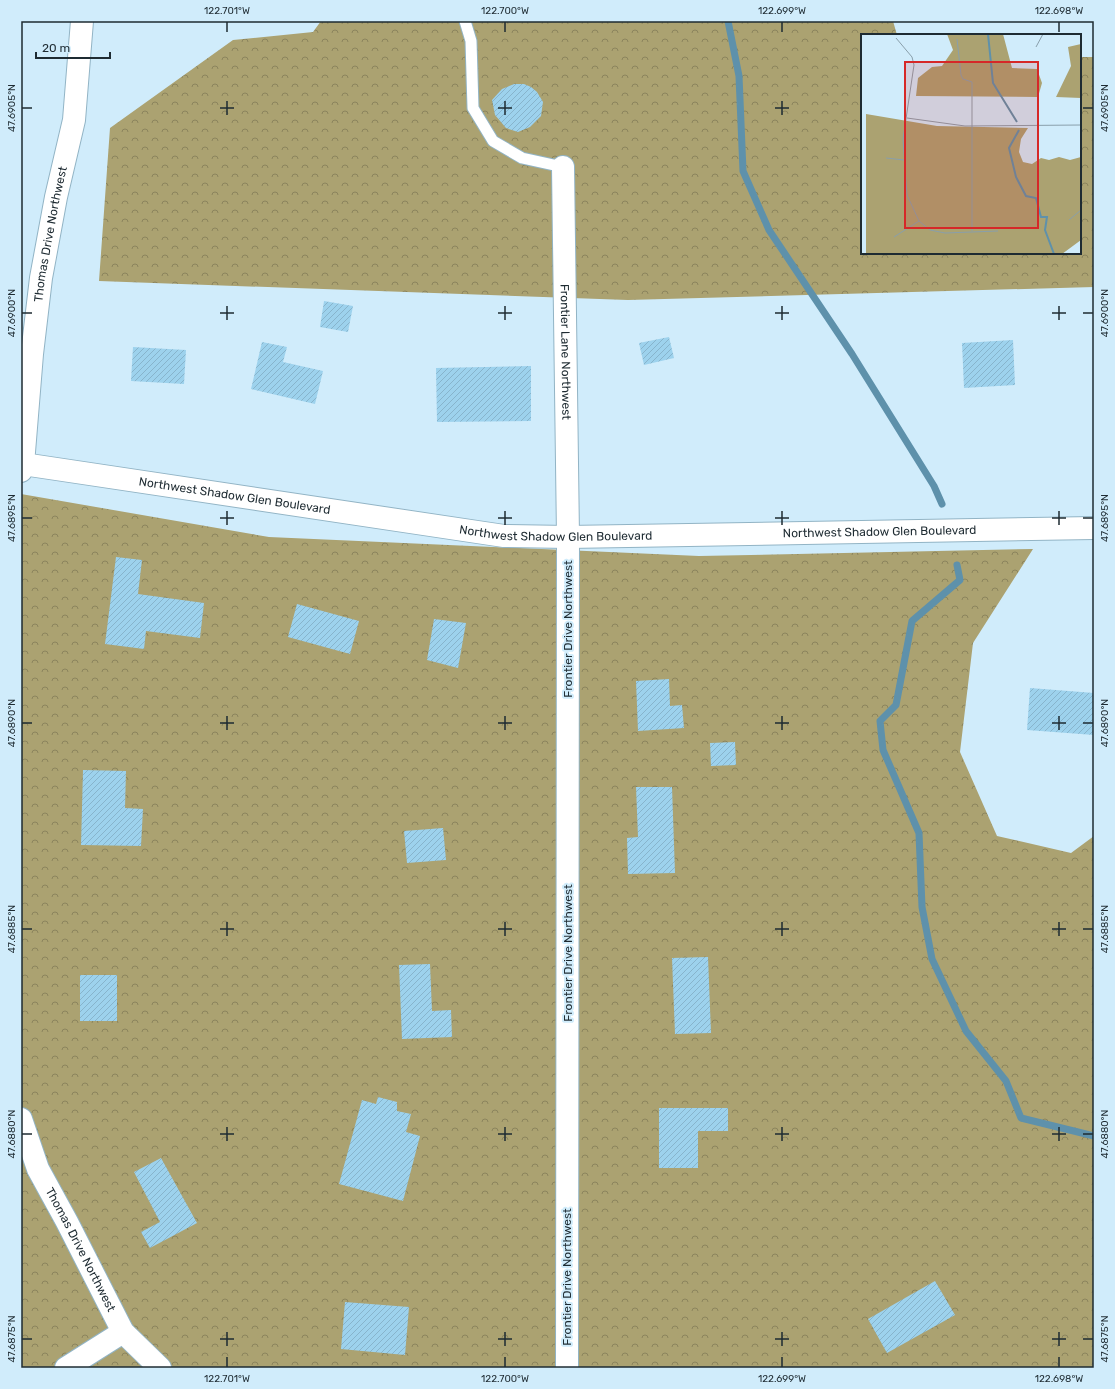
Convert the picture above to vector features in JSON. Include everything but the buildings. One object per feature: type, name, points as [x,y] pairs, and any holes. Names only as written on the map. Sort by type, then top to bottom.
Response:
[{"type":"street","name":"Thomas Drive Northwest","points":[[22,467],[32,354],[41,278],[56,197],[74,120],[82,21]]},
{"type":"street","name":"Frontier Lane Northwest","points":[[563,167],[568,537]]},
{"type":"street","name":"Northwest Shadow Glen Boulevard","points":[[22,467],[504,536],[568,537],[1094,528]]},
{"type":"street","name":"Frontier Drive Northwest","points":[[567,1368],[568,537]]},
{"type":"street","name":"Thomas Drive Northwest","points":[[21,1119],[38,1169],[67,1222],[123,1332],[160,1368]]},
{"type":"street","points":[[66,1368],[123,1332]]},
{"type":"lane","points":[[466,21],[471,41],[474,108],[493,141],[522,158],[563,167]]},
{"type":"green space","points":[[321,21],[893,21],[897,34],[861,34],[861,254],[1081,254],[1081,57],[1094,57],[1094,287],[628,300],[99,281],[110,128],[233,40],[313,32]]},
{"type":"green space","points":[[21,494],[269,537],[699,556],[1033,549],[973,643],[960,752],[997,836],[1071,853],[1094,836],[1094,1368],[21,1368]]},
{"type":"waterway","points":[[728,21],[739,76],[743,171],[769,230],[852,354],[934,486],[942,504]]},
{"type":"waterway","points":[[957,565],[960,580],[912,621],[896,705],[880,721],[883,750],[919,833],[922,907],[932,959],[966,1031],[1006,1081],[1021,1118],[1094,1136]]}]
